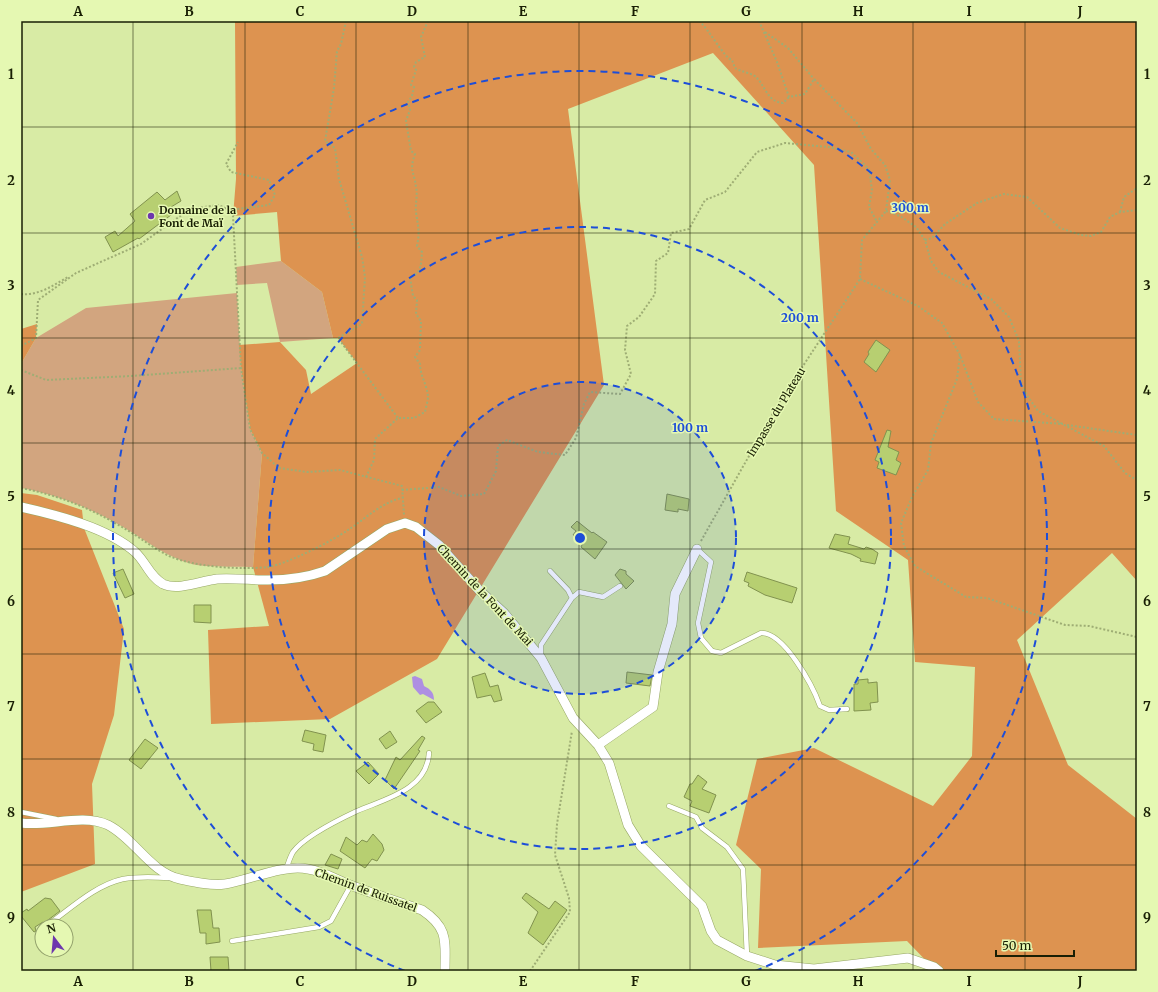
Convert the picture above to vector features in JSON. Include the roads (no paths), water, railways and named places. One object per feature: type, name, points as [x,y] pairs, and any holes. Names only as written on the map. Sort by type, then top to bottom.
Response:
[{"type":"street","name":"Chemin de la Font de Mai","points":[[21,507],[102,531],[116,538],[136,553],[153,577],[165,584],[176,586],[217,579],[270,580],[314,575],[325,571],[387,529],[405,523],[416,527],[439,545],[479,590],[504,613],[541,658],[573,718],[598,746],[609,763],[628,825],[641,846],[702,906],[711,931],[717,940],[747,956],[775,965],[814,969],[908,958],[934,967],[939,971]]},
{"type":"street","points":[[598,746],[653,707],[658,672],[672,624],[675,594],[697,550]]},
{"type":"street","name":"Chemin de Ruissatel","points":[[21,823],[35,825],[61,821],[83,820],[107,825],[128,839],[157,867],[178,879],[224,884],[286,869],[308,868],[351,886],[422,910],[435,919],[442,929],[445,942],[445,971]]},
{"type":"lane","points":[[697,550],[711,562],[698,623],[701,638],[712,651],[721,653],[761,633],[767,633],[775,638],[796,661],[814,689],[820,706],[829,710],[847,709]]},
{"type":"lane","points":[[550,571],[568,590],[572,598]]},
{"type":"lane","points":[[541,658],[541,645],[572,598],[579,592],[603,597],[620,586]]},
{"type":"lane","points":[[286,869],[291,856],[298,846],[335,822],[358,811],[393,798],[412,785],[424,770],[428,761],[429,753]]},
{"type":"lane","points":[[669,806],[696,817],[702,828],[727,848],[743,869],[747,956]]},
{"type":"lane","points":[[21,812],[61,821]]},
{"type":"lane","points":[[58,918],[98,890],[122,879],[153,877],[178,879]]},
{"type":"lane","points":[[232,941],[319,927],[331,921],[351,886]]},
{"type":"place","name":"Domaine de la Font de Maï","points":[[151,216]]}]
